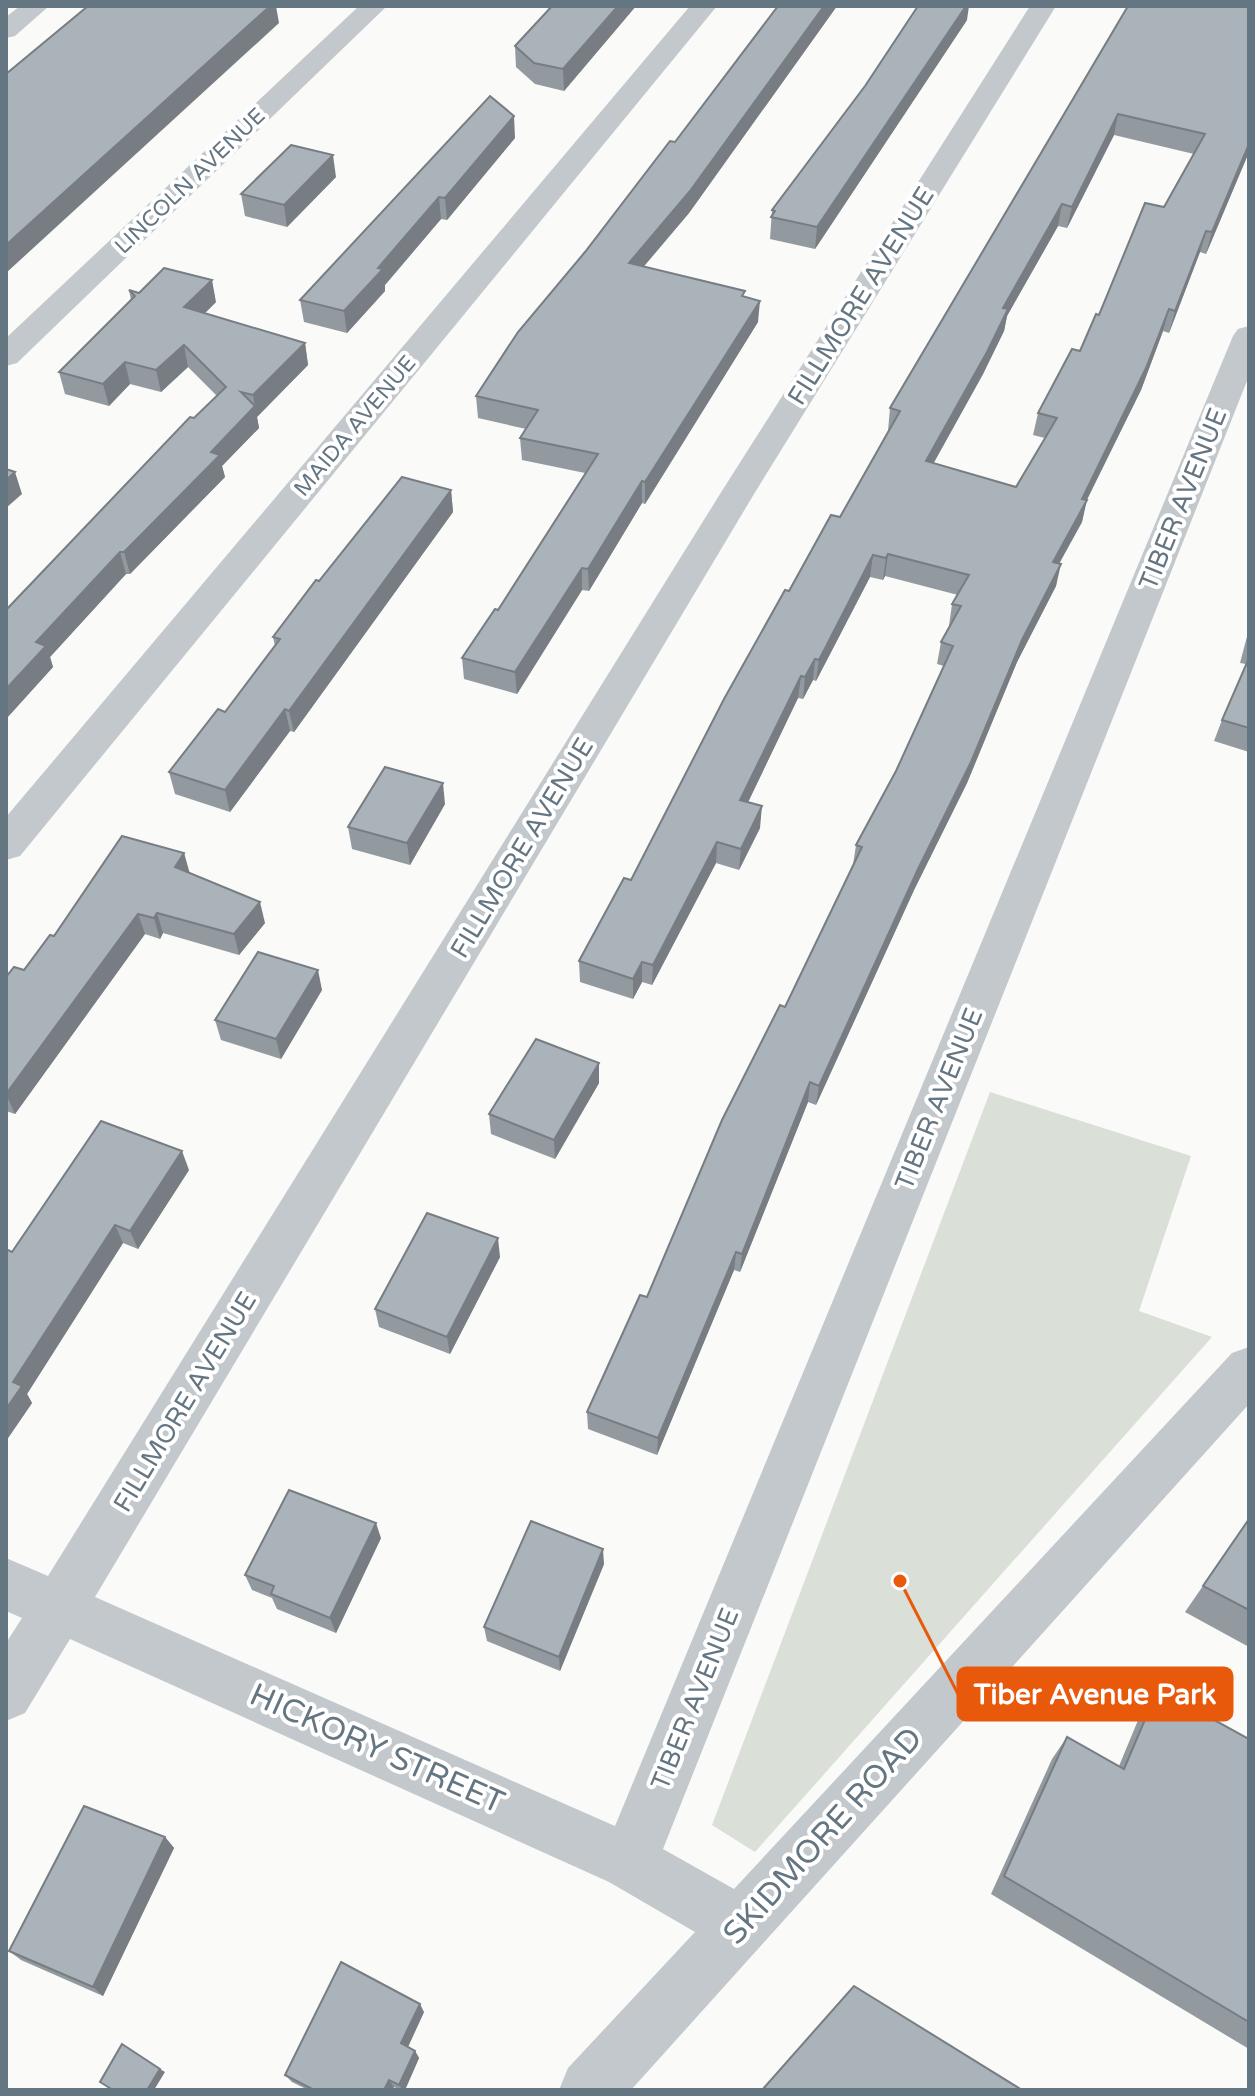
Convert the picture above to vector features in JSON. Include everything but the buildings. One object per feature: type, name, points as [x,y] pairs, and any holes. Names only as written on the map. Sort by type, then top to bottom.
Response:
[{"type":"street","points":[[6,30],[36,6]]},
{"type":"street","name":"LINCOLN AVENUE","points":[[6,356],[374,6]]},
{"type":"street","name":"MAIDA AVENUE","points":[[6,845],[704,6]]},
{"type":"street","name":"FILLMORE AVENUE","points":[[6,1694],[729,507],[1043,6]]},
{"type":"street","name":"TIBER AVENUE","points":[[629,1862],[1249,336]]},
{"type":"street","name":"SKIDMORE ROAD","points":[[590,2090],[1249,1369]]},
{"type":"street","name":"HICKORY STREET","points":[[6,1584],[629,1862],[741,1926]]},
{"type":"shaded area","points":[[990,1092],[1191,1156],[1139,1311],[1212,1337],[755,1852],[712,1825]]},
{"type":"place","name":"Tiber Avenue Park","points":[[900,1581]]}]
